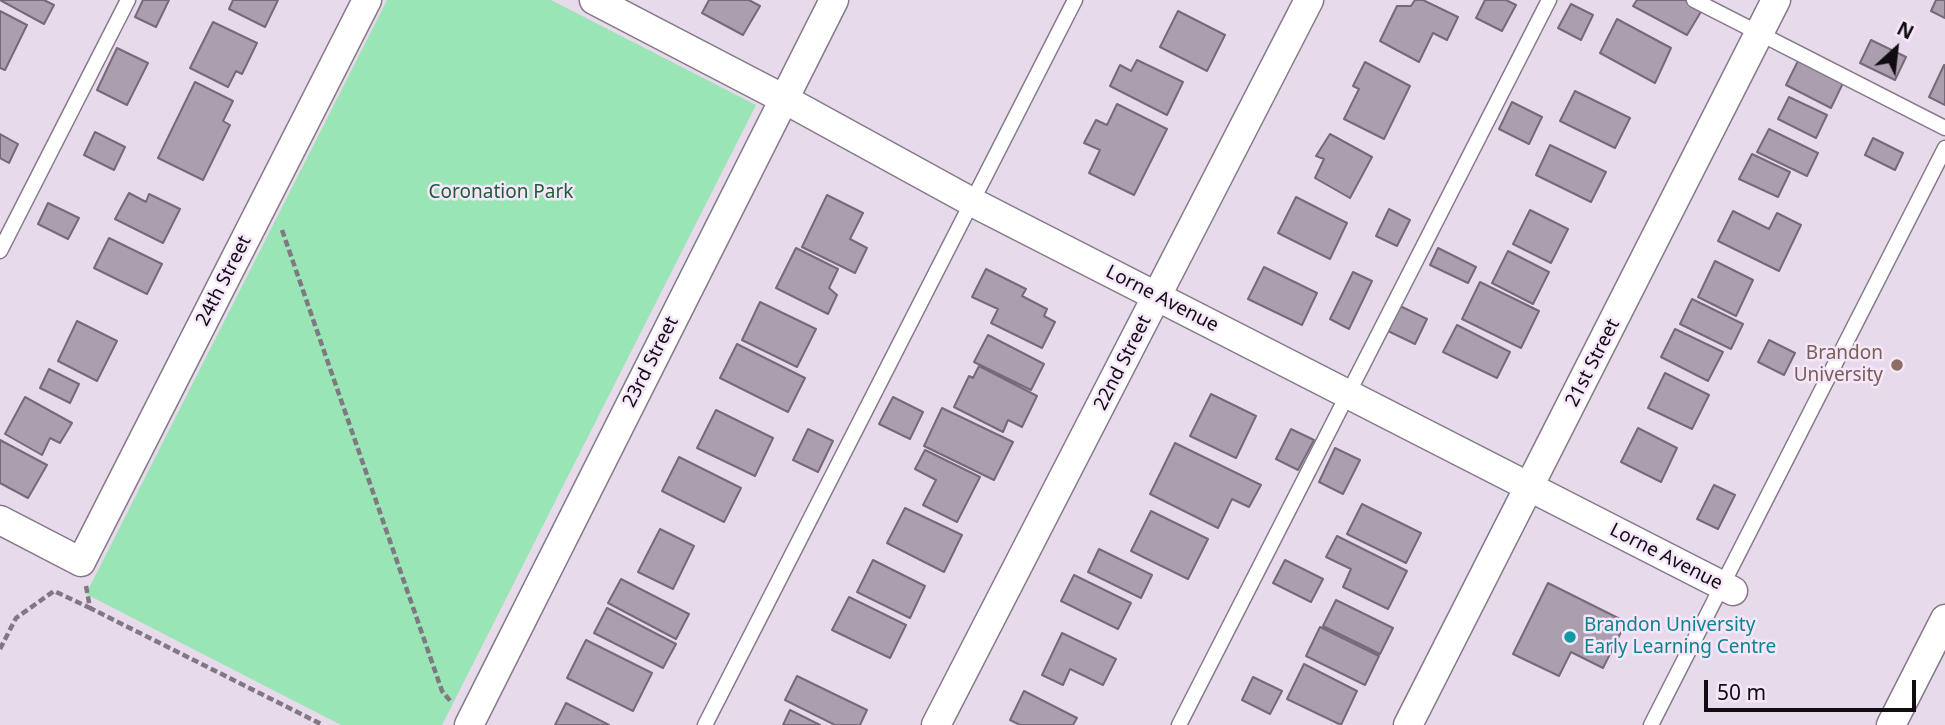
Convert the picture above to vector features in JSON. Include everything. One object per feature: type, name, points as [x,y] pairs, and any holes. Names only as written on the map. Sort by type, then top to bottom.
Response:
[{"type":"street","name":"24th Street","points":[[81,562],[366,0]]},
{"type":"street","name":"23rd Street","points":[[462,717],[834,0]]},
{"type":"street","name":"22nd Street","points":[[936,725],[1309,0]]},
{"type":"street","name":"21st Street","points":[[1409,725],[1776,0]]},
{"type":"street","name":"Lorne Avenue","points":[[598,1],[970,201],[1727,588]]},
{"type":"street","points":[[0,520],[81,562]]},
{"type":"street","points":[[1891,725],[1945,619]]},
{"type":"lane","points":[[0,251],[128,0]]},
{"type":"lane","points":[[705,725],[970,201],[1075,0]]},
{"type":"lane","points":[[1179,725],[1549,0]]},
{"type":"lane","points":[[1695,0],[1945,128]]},
{"type":"lane","points":[[1650,725],[1727,588],[1945,148]]},
{"type":"path","points":[[269,192],[442,691],[462,717]]},
{"type":"path","points":[[81,562],[90,608]]},
{"type":"path","points":[[0,649],[16,618],[54,591],[323,725]]},
{"type":"green space","name":"Coronation Park","points":[[387,0],[551,0],[756,105],[442,725],[341,725],[86,594]]},
{"type":"building","points":[[0,0],[44,0],[54,5],[44,24]]},
{"type":"building","points":[[143,0],[169,0],[156,27],[135,17]]},
{"type":"building","points":[[233,0],[278,0],[265,27],[229,9]]},
{"type":"building","points":[[709,0],[749,0],[760,6],[743,35],[702,13]]},
{"type":"building","points":[[1415,0],[1423,0],[1458,17],[1447,40],[1433,33],[1419,62],[1380,41],[1397,6],[1411,6]]},
{"type":"building","points":[[1485,0],[1506,0],[1516,5],[1502,31],[1476,18]]},
{"type":"building","points":[[1637,0],[1685,0],[1702,10],[1687,35],[1633,6]]},
{"type":"building","points":[[1936,0],[1945,0],[1945,18],[1931,11]]},
{"type":"building","points":[[1571,4],[1593,15],[1581,40],[1558,28]]},
{"type":"building","points":[[0,11],[27,25],[5,70],[0,68]]},
{"type":"building","points":[[1178,11],[1225,35],[1207,71],[1160,47]]},
{"type":"building","points":[[1617,19],[1671,48],[1655,83],[1600,53]]},
{"type":"building","points":[[213,22],[257,43],[242,74],[236,71],[228,87],[190,68]]},
{"type":"building","points":[[1871,40],[1906,57],[1895,80],[1860,63]]},
{"type":"building","points":[[117,48],[148,63],[127,105],[97,90]]},
{"type":"building","points":[[1137,60],[1183,82],[1167,115],[1110,86],[1120,65],[1131,71]]},
{"type":"building","points":[[1798,61],[1843,83],[1831,108],[1786,85]]},
{"type":"building","points":[[1365,62],[1410,86],[1384,139],[1344,119],[1359,89],[1353,86]]},
{"type":"building","points":[[1945,65],[1945,105],[1929,97]]},
{"type":"building","points":[[195,82],[233,101],[223,121],[230,125],[203,180],[158,158]]},
{"type":"building","points":[[1575,91],[1630,118],[1615,148],[1560,121]]},
{"type":"building","points":[[1789,97],[1827,115],[1816,138],[1778,119]]},
{"type":"building","points":[[1512,102],[1542,117],[1529,144],[1499,129]]},
{"type":"building","points":[[1117,104],[1167,129],[1134,195],[1089,173],[1100,150],[1084,143],[1096,120],[1107,125]]},
{"type":"building","points":[[1769,129],[1818,153],[1807,176],[1757,152]]},
{"type":"building","points":[[95,132],[125,147],[114,170],[84,155]]},
{"type":"building","points":[[0,134],[18,144],[9,163],[0,158]]},
{"type":"building","points":[[1330,134],[1372,157],[1350,198],[1315,178],[1324,159],[1316,156]]},
{"type":"building","points":[[1873,138],[1903,153],[1895,170],[1865,155]]},
{"type":"building","points":[[1550,145],[1606,172],[1591,202],[1536,175]]},
{"type":"building","points":[[1752,154],[1790,172],[1778,197],[1739,179]]},
{"type":"building","points":[[129,193],[146,202],[149,194],[180,209],[163,243],[115,219]]},
{"type":"building","points":[[827,195],[863,213],[850,239],[867,248],[855,273],[802,247]]},
{"type":"building","points":[[1296,197],[1347,223],[1330,259],[1278,233]]},
{"type":"building","points":[[48,203],[79,218],[68,239],[38,224]]},
{"type":"building","points":[[1389,209],[1410,220],[1397,246],[1376,236]]},
{"type":"building","points":[[1530,210],[1568,229],[1551,263],[1513,244]]},
{"type":"building","points":[[1733,211],[1769,229],[1777,213],[1801,225],[1779,271],[1718,241]]},
{"type":"building","points":[[109,238],[162,264],[147,294],[94,268]]},
{"type":"building","points":[[796,248],[838,269],[829,288],[837,295],[828,314],[776,288]]},
{"type":"building","points":[[1438,248],[1476,267],[1468,283],[1430,265]]},
{"type":"building","points":[[1508,251],[1549,272],[1533,304],[1492,283]]},
{"type":"building","points":[[1715,261],[1753,280],[1736,316],[1698,297]]},
{"type":"building","points":[[1264,267],[1317,293],[1302,325],[1248,299]]},
{"type":"building","points":[[986,269],[1026,289],[1022,296],[1047,309],[1044,316],[1055,322],[1042,348],[991,323],[998,309],[972,297]]},
{"type":"building","points":[[1353,272],[1372,281],[1349,329],[1330,319]]},
{"type":"building","points":[[1480,282],[1539,311],[1521,348],[1462,319]]},
{"type":"building","points":[[1692,299],[1743,324],[1731,349],[1680,324]]},
{"type":"building","points":[[760,302],[816,329],[797,367],[742,340]]},
{"type":"building","points":[[1400,306],[1427,319],[1415,344],[1388,331]]},
{"type":"building","points":[[77,321],[117,341],[97,381],[58,361]]},
{"type":"building","points":[[1457,325],[1510,352],[1497,378],[1443,352]]},
{"type":"building","points":[[1675,329],[1723,352],[1708,381],[1661,357]]},
{"type":"building","points":[[988,335],[1044,364],[1031,390],[974,362]]},
{"type":"building","points":[[1769,340],[1795,353],[1784,375],[1758,362]]},
{"type":"building","points":[[737,344],[805,378],[788,412],[720,378]]},
{"type":"building","points":[[979,366],[1037,396],[1022,427],[1008,420],[1003,432],[954,407],[969,376],[973,378]]},
{"type":"building","points":[[49,369],[79,384],[70,403],[40,388]]},
{"type":"building","points":[[1665,373],[1709,395],[1692,429],[1648,408]]},
{"type":"building","points":[[1211,394],[1256,416],[1236,458],[1190,436]]},
{"type":"building","points":[[25,397],[72,423],[60,443],[50,438],[42,455],[5,434]]},
{"type":"building","points":[[893,397],[923,412],[910,439],[879,424]]},
{"type":"building","points":[[942,408],[1013,442],[994,480],[924,446]]},
{"type":"building","points":[[716,410],[773,438],[755,476],[697,448]]},
{"type":"building","points":[[1638,428],[1677,448],[1661,482],[1621,462]]},
{"type":"building","points":[[808,429],[833,441],[818,472],[793,460]]},
{"type":"building","points":[[1291,429],[1314,440],[1298,470],[1276,459]]},
{"type":"building","points":[[0,440],[47,465],[28,498],[0,483]]},
{"type":"building","points":[[1175,443],[1261,485],[1249,507],[1232,499],[1218,528],[1150,494]]},
{"type":"building","points":[[1335,448],[1360,460],[1343,494],[1319,482]]},
{"type":"building","points":[[925,450],[980,477],[957,522],[923,505],[936,480],[915,469]]},
{"type":"building","points":[[679,457],[741,488],[724,522],[662,491]]},
{"type":"building","points":[[1714,485],[1735,495],[1718,529],[1697,519]]},
{"type":"building","points":[[1362,504],[1421,533],[1406,563],[1347,534]]},
{"type":"building","points":[[905,508],[962,535],[944,572],[887,543]]},
{"type":"building","points":[[1151,511],[1208,539],[1188,579],[1131,551]]},
{"type":"building","points":[[660,529],[694,546],[673,589],[638,572]]},
{"type":"building","points":[[1337,536],[1407,571],[1388,609],[1343,587],[1351,569],[1326,557]]},
{"type":"building","points":[[1099,549],[1152,575],[1141,598],[1088,572]]},
{"type":"building","points":[[873,560],[925,586],[910,618],[857,592]]},
{"type":"building","points":[[1285,560],[1323,579],[1311,602],[1273,583]]},
{"type":"building","points":[[1074,575],[1131,603],[1118,629],[1061,601]]},
{"type":"building","points":[[621,579],[689,614],[676,639],[608,603]]},
{"type":"building","name":"Brandon University Early Learning Centre","points":[[1548,583],[1626,622],[1603,668],[1571,652],[1559,676],[1513,654]]},
{"type":"building","points":[[849,597],[906,625],[890,658],[832,630]]},
{"type":"building","points":[[1336,600],[1393,628],[1380,654],[1323,626]]},
{"type":"building","points":[[607,608],[676,644],[663,668],[594,633]]},
{"type":"building","points":[[1320,627],[1379,656],[1365,685],[1306,656]]},
{"type":"building","points":[[1062,633],[1116,659],[1103,685],[1070,669],[1063,685],[1042,675]]},
{"type":"building","points":[[586,640],[652,673],[633,711],[567,678]]},
{"type":"building","points":[[1304,664],[1357,691],[1341,725],[1287,699]]},
{"type":"building","points":[[797,676],[867,710],[860,725],[835,725],[785,700]]},
{"type":"building","points":[[1253,677],[1282,691],[1270,714],[1242,700]]},
{"type":"building","points":[[1024,691],[1077,718],[1073,725],[1020,725],[1010,720]]},
{"type":"building","points":[[566,703],[609,725],[555,725]]},
{"type":"building","points":[[790,710],[820,725],[783,725]]},
{"type":"place","name":"Brandon University","points":[[1897,365]]},
{"type":"place","name":"Brandon University Early Learning Centre","points":[[1570,637]]}]
